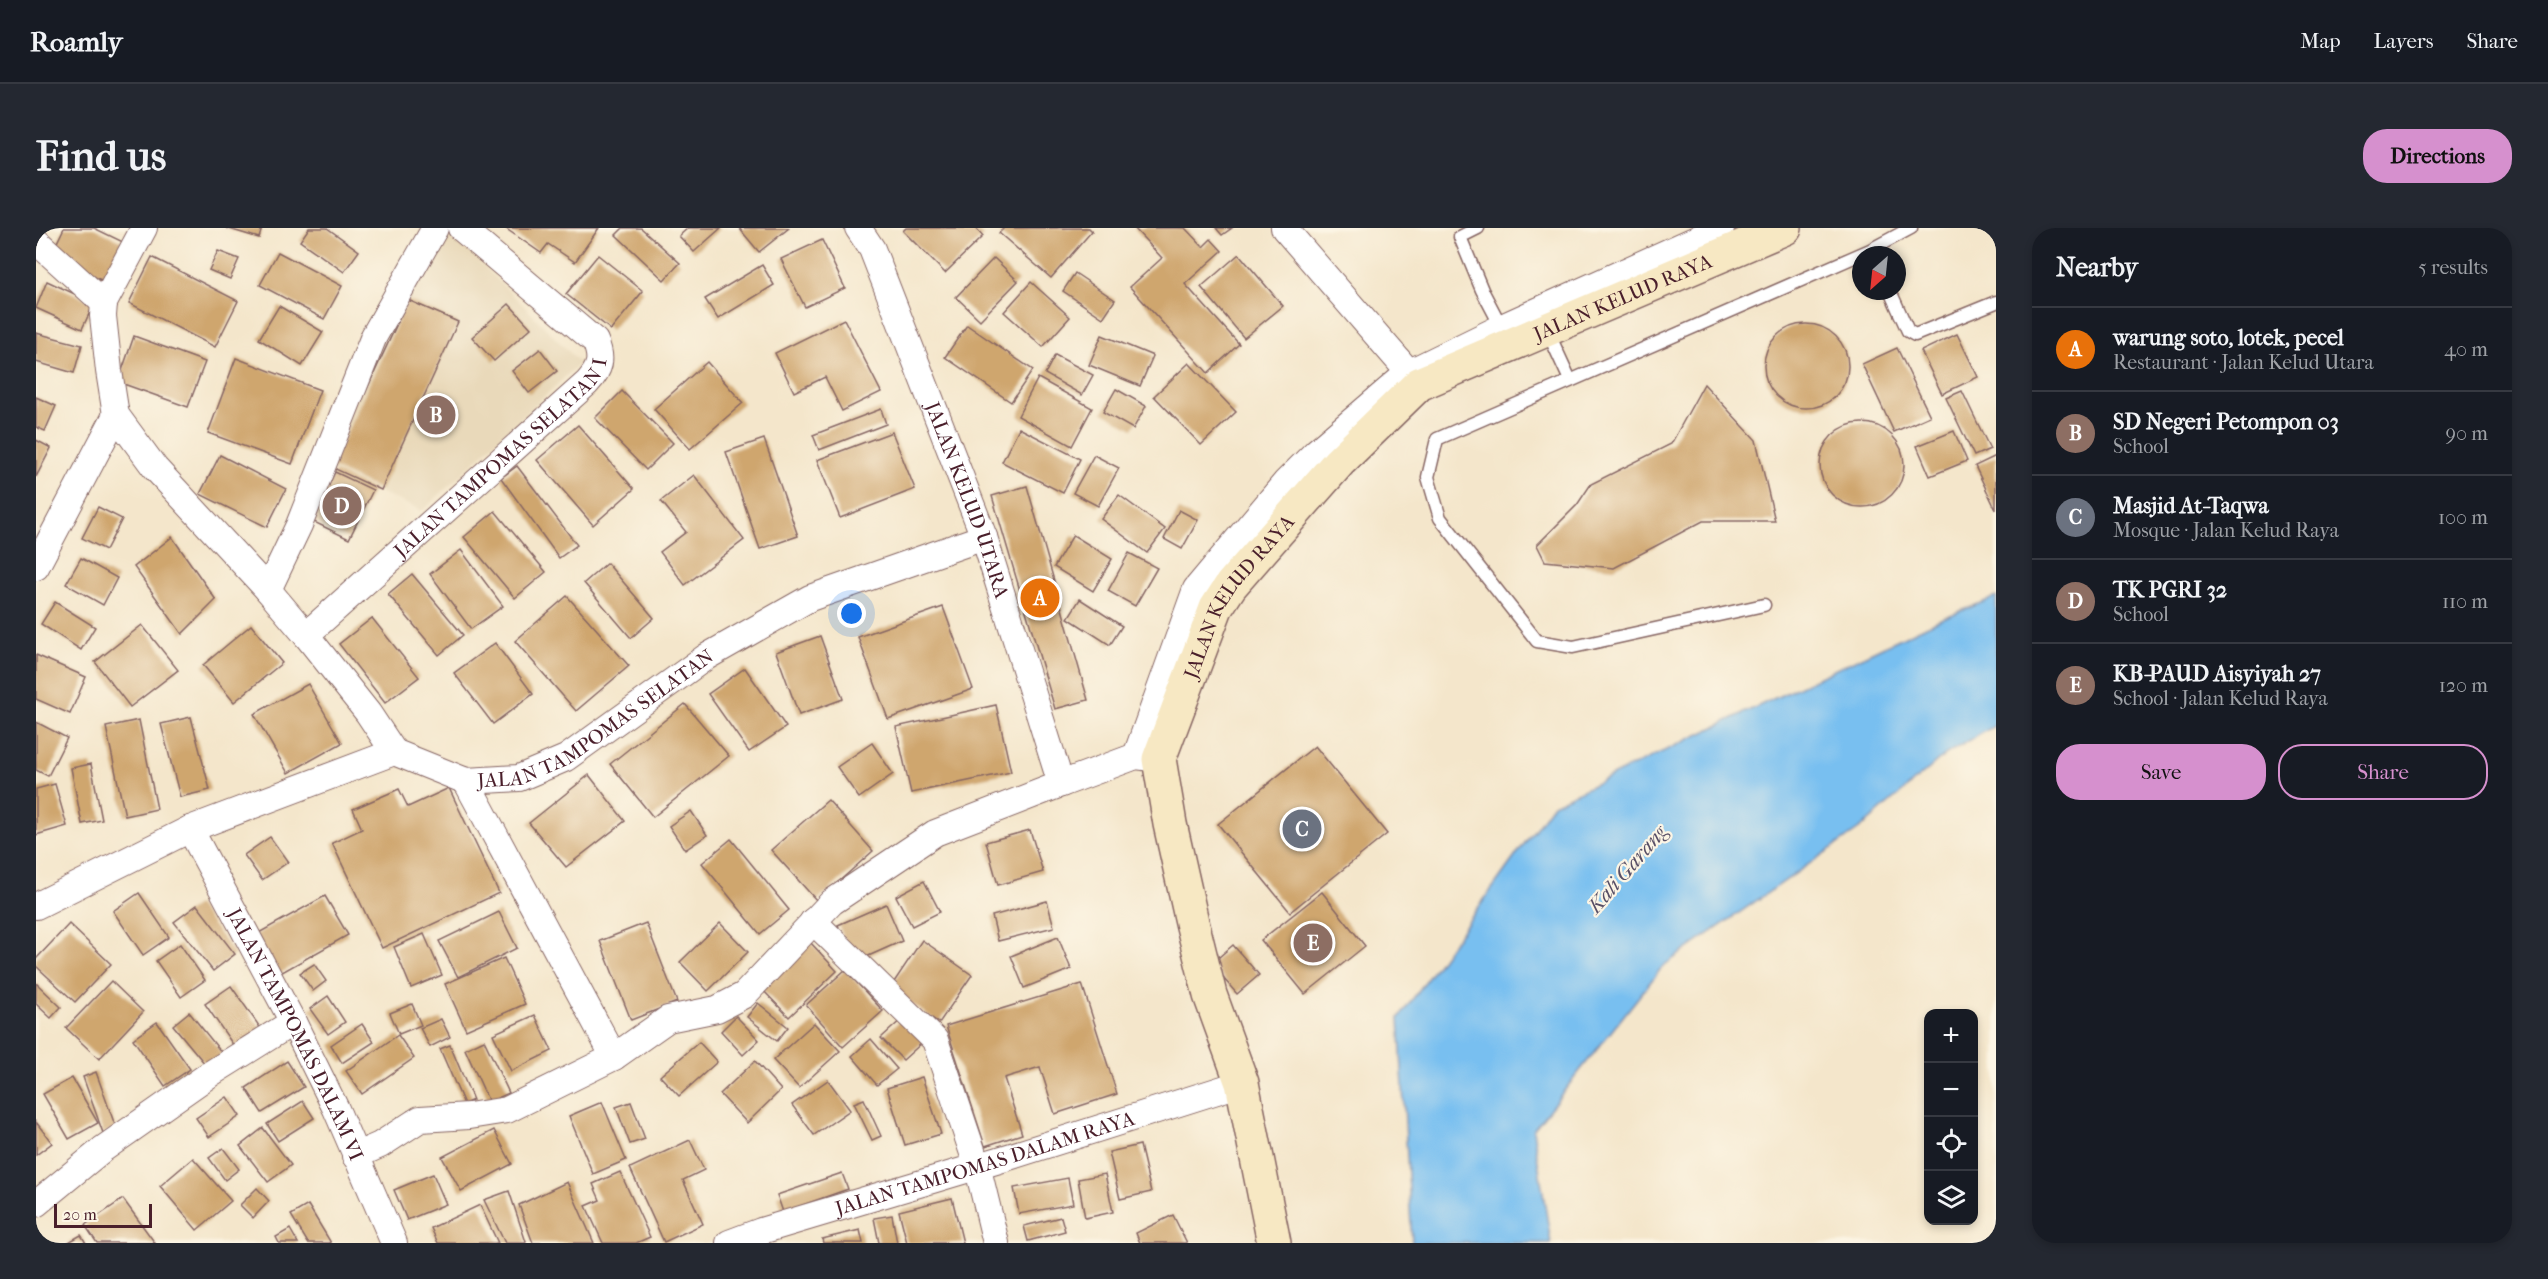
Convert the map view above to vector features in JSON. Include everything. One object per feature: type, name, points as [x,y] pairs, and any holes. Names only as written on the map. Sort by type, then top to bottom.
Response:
[{"type":"main road","name":"JALAN KELUD RAYA","points":[[1148,757],[1216,608],[1231,585],[1413,379],[1506,336],[1546,329],[1785,228]]},
{"type":"main road","points":[[1148,757],[1170,825],[1208,984],[1242,1083],[1274,1243]]},
{"type":"street","points":[[36,906],[190,829],[394,752],[368,713],[306,635],[268,590],[155,468],[116,415],[105,338],[104,303],[144,228]]},
{"type":"street","points":[[268,590],[299,525],[374,336],[435,228]]},
{"type":"street","name":"JALAN TAMPOMAS SELATAN I","points":[[306,635],[587,383],[596,373],[600,363],[595,341],[461,228]]},
{"type":"street","name":"JALAN KELUD UTARA","points":[[858,228],[872,249],[984,537],[1061,784]]},
{"type":"street","points":[[1284,228],[1413,379]]},
{"type":"street","points":[[1506,336],[1721,228]]},
{"type":"street","points":[[36,245],[104,303]]},
{"type":"street","points":[[36,567],[116,415]]},
{"type":"street","name":"JALAN TAMPOMAS SELATAN","points":[[394,752],[466,781],[519,778],[566,758],[706,657],[810,598],[984,537]]},
{"type":"street","points":[[356,1156],[380,1145],[420,1119],[469,1116],[507,1110],[614,1057],[668,1019],[717,1010],[744,995],[832,902],[935,833],[1061,784],[1148,757]]},
{"type":"street","points":[[466,781],[614,1057]]},
{"type":"street","name":"JALAN TAMPOMAS DALAM VI","points":[[190,829],[293,1022],[336,1109],[394,1243]]},
{"type":"street","points":[[813,921],[935,1040],[977,1165],[996,1243]]},
{"type":"street","points":[[36,1204],[103,1149],[210,1074],[293,1022]]},
{"type":"street","name":"JALAN TAMPOMAS DALAM RAYA","points":[[729,1243],[783,1234],[977,1165],[1242,1083]]},
{"type":"lane","points":[[1478,228],[1459,233],[1482,290],[1506,336]]},
{"type":"lane","points":[[1881,246],[1911,228]]},
{"type":"lane","points":[[1764,605],[1573,647],[1537,641],[1440,518],[1428,477],[1437,439],[1852,260]]},
{"type":"lane","points":[[1894,300],[1908,331],[1915,335],[1996,302]]},
{"type":"lane","points":[[1546,329],[1570,380]]},
{"type":"shaded area","points":[[447,228],[580,363],[422,511],[324,467],[402,293]]},
{"type":"water","name":"Kali Garang","points":[[1996,597],[1996,725],[1946,754],[1862,827],[1663,966],[1533,1130],[1551,1243],[1412,1243],[1399,1018],[1553,804],[1943,618]]},
{"type":"building","points":[[64,228],[94,228],[123,242],[103,281],[51,255]]},
{"type":"building","points":[[226,228],[262,228],[259,238]]},
{"type":"building","points":[[309,228],[327,228],[359,251],[344,272],[300,241]]},
{"type":"building","points":[[505,228],[599,228],[575,262],[548,244],[541,253]]},
{"type":"building","points":[[623,228],[641,228],[680,263],[664,280],[616,235]]},
{"type":"building","points":[[688,228],[721,228],[694,252],[679,236]]},
{"type":"building","points":[[739,228],[789,228],[759,252]]},
{"type":"building","points":[[906,228],[976,228],[983,236],[945,273],[903,231]]},
{"type":"building","points":[[1004,228],[1089,228],[1092,231],[1051,278],[999,233]]},
{"type":"building","points":[[1134,228],[1185,228],[1203,247],[1211,239],[1222,251],[1185,284],[1239,344],[1208,373],[1130,287],[1162,258]]},
{"type":"building","points":[[1216,228],[1232,228],[1222,235]]},
{"type":"building","points":[[822,240],[845,288],[805,307],[781,259]]},
{"type":"building","points":[[218,251],[239,259],[230,279],[209,270]]},
{"type":"building","points":[[278,252],[342,286],[324,319],[260,285]]},
{"type":"building","points":[[1239,254],[1283,306],[1244,338],[1201,287]]},
{"type":"building","points":[[598,255],[643,291],[611,330],[566,294]]},
{"type":"building","points":[[152,257],[238,301],[215,347],[129,303]]},
{"type":"building","points":[[994,258],[1018,281],[980,320],[956,297]]},
{"type":"building","points":[[762,265],[774,285],[718,319],[705,299]]},
{"type":"building","points":[[1075,273],[1115,300],[1103,318],[1063,291]]},
{"type":"building","points":[[47,281],[94,303],[82,329],[36,308]]},
{"type":"building","points":[[1031,282],[1070,317],[1043,347],[1004,312]]},
{"type":"building","points":[[408,300],[458,322],[381,490],[331,467]]},
{"type":"building","points":[[509,304],[531,328],[494,361],[472,337]]},
{"type":"building","points":[[279,306],[323,332],[302,366],[259,339]]},
{"type":"building","points":[[844,319],[881,392],[842,411],[825,377],[794,392],[775,353]]},
{"type":"building","points":[[1798,324],[1814,324],[1830,331],[1841,342],[1848,358],[1845,382],[1836,396],[1814,408],[1798,408],[1782,401],[1771,390],[1764,374],[1764,358],[1771,342],[1782,331]]},
{"type":"building","points":[[967,325],[1033,370],[1011,402],[945,357]]},
{"type":"building","points":[[36,333],[82,345],[74,373],[36,362]]},
{"type":"building","points":[[1957,334],[1978,377],[1942,394],[1921,351]]},
{"type":"building","points":[[1102,335],[1153,356],[1140,386],[1089,365]]},
{"type":"building","points":[[134,336],[205,362],[188,407],[118,382]]},
{"type":"building","points":[[1897,348],[1930,416],[1894,432],[1862,364]]},
{"type":"building","points":[[540,349],[557,371],[529,393],[512,371]]},
{"type":"building","points":[[1055,355],[1093,375],[1082,395],[1045,374]]},
{"type":"building","points":[[236,358],[320,390],[292,464],[208,433]]},
{"type":"building","points":[[707,362],[743,403],[690,449],[654,409]]},
{"type":"building","points":[[1189,363],[1236,412],[1201,445],[1154,396]]},
{"type":"building","points":[[1038,378],[1092,408],[1072,446],[1018,416]]},
{"type":"building","points":[[1704,384],[1756,440],[1775,521],[1703,521],[1614,568],[1545,561],[1537,545],[1577,505],[1591,484],[1671,444]]},
{"type":"building","points":[[1116,389],[1146,406],[1133,429],[1103,412]]},
{"type":"building","points":[[622,391],[673,443],[646,470],[595,418]]},
{"type":"building","points":[[1962,391],[1990,449],[1974,456],[1946,398]]},
{"type":"building","points":[[36,397],[56,406],[45,431],[36,427]]},
{"type":"building","points":[[881,409],[886,424],[819,450],[813,435]]},
{"type":"building","points":[[1854,423],[1870,423],[1886,430],[1897,441],[1904,457],[1901,481],[1892,495],[1870,507],[1854,507],[1838,500],[1827,489],[1820,473],[1820,457],[1827,441],[1838,430]]},
{"type":"building","points":[[578,425],[634,489],[593,525],[537,460]]},
{"type":"building","points":[[1019,428],[1080,459],[1063,493],[1002,462]]},
{"type":"building","points":[[1954,431],[1967,461],[1930,476],[1917,446]]},
{"type":"building","points":[[892,432],[915,489],[840,518],[817,460]]},
{"type":"building","points":[[764,439],[798,536],[760,549],[726,452]]},
{"type":"building","points":[[36,440],[51,448],[36,477]]},
{"type":"building","points":[[220,455],[286,489],[267,527],[200,494]]},
{"type":"building","points":[[1094,455],[1119,468],[1098,506],[1073,493]]},
{"type":"building","points":[[1996,456],[1996,510],[1975,466]]},
{"type":"building","points":[[517,466],[577,545],[559,558],[501,478]]},
{"type":"building","points":[[335,472],[373,490],[349,539],[312,521]]},
{"type":"building","points":[[694,475],[744,540],[685,585],[660,552],[686,532],[661,501]]},
{"type":"building","points":[[1027,486],[1088,700],[1055,709],[992,496]]},
{"type":"building","points":[[1119,495],[1165,529],[1147,553],[1101,519]]},
{"type":"building","points":[[98,507],[122,519],[106,550],[82,538]]},
{"type":"building","points":[[1179,510],[1198,520],[1182,549],[1164,539]]},
{"type":"building","points":[[495,511],[546,572],[515,598],[464,537]]},
{"type":"building","points":[[1073,535],[1112,559],[1093,591],[1054,567]]},
{"type":"building","points":[[172,537],[216,600],[182,634],[134,567]]},
{"type":"building","points":[[461,550],[503,606],[471,629],[430,574]]},
{"type":"building","points":[[1129,553],[1157,568],[1135,606],[1108,591]]},
{"type":"building","points":[[81,558],[117,578],[103,605],[66,584]]},
{"type":"building","points":[[607,563],[654,618],[631,638],[584,583]]},
{"type":"building","points":[[412,574],[463,635],[439,655],[388,594]]},
{"type":"building","points":[[567,596],[629,666],[576,711],[515,641]]},
{"type":"building","points":[[1080,599],[1122,626],[1110,645],[1068,618]]},
{"type":"building","points":[[55,602],[95,627],[81,650],[41,624]]},
{"type":"building","points":[[943,607],[973,689],[888,719],[858,637]]},
{"type":"building","points":[[372,618],[419,677],[385,703],[339,644]]},
{"type":"building","points":[[142,625],[178,670],[130,707],[95,662]]},
{"type":"building","points":[[251,625],[282,663],[234,702],[203,665]]},
{"type":"building","points":[[820,636],[843,699],[799,715],[776,652]]},
{"type":"building","points":[[495,643],[533,694],[493,724],[454,673]]},
{"type":"building","points":[[36,655],[86,677],[70,714],[36,699]]},
{"type":"building","points":[[745,668],[786,727],[749,752],[708,694]]},
{"type":"building","points":[[308,684],[342,743],[288,773],[254,714]]},
{"type":"building","points":[[685,704],[729,756],[653,817],[610,764]]},
{"type":"building","points":[[996,705],[1011,772],[911,793],[896,727]]},
{"type":"building","points":[[191,717],[210,790],[180,797],[161,724]]},
{"type":"building","points":[[139,720],[157,809],[125,816],[106,727]]},
{"type":"building","points":[[36,722],[67,738],[48,776],[36,770]]},
{"type":"building","points":[[872,743],[893,774],[859,798],[837,767]]},
{"type":"building","points":[[1315,746],[1387,834],[1290,912],[1218,824]]},
{"type":"building","points":[[91,764],[102,820],[82,824],[71,768]]},
{"type":"building","points":[[589,775],[625,821],[566,867],[529,823]]},
{"type":"building","points":[[55,784],[67,826],[36,835],[36,789]]},
{"type":"building","points":[[449,788],[499,893],[382,948],[332,843],[362,829],[353,809],[399,789],[408,807]]},
{"type":"building","points":[[828,800],[873,851],[817,901],[771,850]]},
{"type":"building","points":[[691,811],[707,835],[685,850],[669,826]]},
{"type":"building","points":[[1030,830],[1043,872],[998,885],[986,842]]},
{"type":"building","points":[[270,837],[288,862],[262,880],[244,855]]},
{"type":"building","points":[[731,839],[789,910],[760,934],[702,863]]},
{"type":"building","points":[[924,881],[940,912],[912,926],[896,896]]},
{"type":"building","points":[[1322,892],[1365,946],[1305,994],[1261,940]]},
{"type":"building","points":[[139,893],[169,937],[143,955],[113,911]]},
{"type":"building","points":[[325,896],[348,935],[277,975],[255,935]]},
{"type":"building","points":[[1047,901],[1054,927],[998,941],[992,916]]},
{"type":"building","points":[[886,904],[902,941],[855,962],[838,925]]},
{"type":"building","points":[[197,905],[235,954],[213,971],[174,922]]},
{"type":"building","points":[[499,912],[517,948],[458,977],[439,941]]},
{"type":"building","points":[[646,923],[677,1002],[631,1020],[600,941]]},
{"type":"building","points":[[720,923],[748,952],[708,991],[680,962]]},
{"type":"building","points":[[69,924],[111,964],[75,1002],[36,966],[36,959]]},
{"type":"building","points":[[424,934],[442,975],[411,988],[394,947]]},
{"type":"building","points":[[1058,937],[1071,969],[1024,988],[1011,956]]},
{"type":"building","points":[[922,940],[972,975],[939,1023],[890,988]]},
{"type":"building","points":[[810,942],[837,971],[789,1017],[761,988]]},
{"type":"building","points":[[180,944],[205,980],[181,997],[156,961]]},
{"type":"building","points":[[1233,945],[1259,975],[1237,994],[1211,964]]},
{"type":"building","points":[[504,958],[525,1004],[466,1030],[445,984]]},
{"type":"building","points":[[314,964],[326,981],[313,991],[300,973]]},
{"type":"building","points":[[845,970],[883,1011],[843,1047],[806,1005]]},
{"type":"building","points":[[111,981],[143,1012],[99,1059],[66,1028]]},
{"type":"building","points":[[36,983],[61,1007],[51,1018],[36,1004]]},
{"type":"building","points":[[1082,984],[1117,1094],[1055,1114],[1040,1067],[1004,1078],[1022,1134],[985,1146],[946,1026]]},
{"type":"building","points":[[231,986],[264,1033],[238,1052],[205,1004]]},
{"type":"building","points":[[328,996],[345,1022],[328,1034],[310,1009]]},
{"type":"building","points":[[758,1003],[788,1027],[777,1041],[747,1017]]},
{"type":"building","points":[[412,1004],[421,1025],[399,1034],[390,1013]]},
{"type":"building","points":[[189,1012],[226,1058],[210,1070],[173,1025]]},
{"type":"building","points":[[535,1015],[552,1051],[511,1071],[493,1034]]},
{"type":"building","points":[[736,1016],[759,1040],[743,1055],[721,1031]]},
{"type":"building","points":[[903,1018],[924,1041],[903,1060],[881,1038]]},
{"type":"building","points":[[441,1019],[450,1037],[430,1047],[420,1028]]},
{"type":"building","points":[[157,1022],[190,1069],[165,1086],[133,1039]]},
{"type":"building","points":[[814,1023],[840,1051],[799,1088],[773,1060]]},
{"type":"building","points":[[362,1024],[374,1042],[342,1063],[331,1045]]},
{"type":"building","points":[[398,1035],[414,1058],[362,1094],[346,1071]]},
{"type":"building","points":[[871,1039],[897,1069],[877,1085],[852,1056]]},
{"type":"building","points":[[484,1040],[509,1093],[489,1102],[465,1049]]},
{"type":"building","points":[[699,1042],[717,1062],[679,1096],[660,1076]]},
{"type":"building","points":[[450,1045],[473,1100],[464,1104],[440,1049]]},
{"type":"building","points":[[287,1061],[304,1087],[262,1113],[246,1088]]},
{"type":"building","points":[[755,1061],[781,1090],[747,1123],[720,1094]]},
{"type":"building","points":[[96,1072],[116,1128],[103,1133],[83,1077]]},
{"type":"building","points":[[922,1077],[941,1134],[905,1145],[887,1088]]},
{"type":"building","points":[[72,1078],[98,1123],[69,1139],[43,1094]]},
{"type":"building","points":[[828,1080],[850,1110],[814,1135],[792,1105]]},
{"type":"building","points":[[227,1097],[240,1116],[209,1137],[196,1118]]},
{"type":"building","points":[[864,1099],[881,1136],[872,1140],[854,1103]]},
{"type":"building","points":[[303,1101],[314,1118],[278,1141],[267,1124]]},
{"type":"building","points":[[602,1102],[626,1160],[593,1174],[569,1116]]},
{"type":"building","points":[[631,1102],[645,1139],[630,1144],[616,1107]]},
{"type":"building","points":[[36,1122],[52,1143],[36,1155]]},
{"type":"building","points":[[263,1128],[291,1165],[268,1182],[240,1146]]},
{"type":"building","points":[[494,1130],[512,1164],[461,1191],[442,1157]]},
{"type":"building","points":[[690,1140],[704,1170],[683,1180],[703,1224],[664,1242],[630,1168]]},
{"type":"building","points":[[1140,1145],[1151,1192],[1120,1199],[1109,1152]]},
{"type":"building","points":[[223,1148],[239,1169],[225,1180],[209,1158]]},
{"type":"building","points":[[193,1158],[231,1201],[197,1230],[160,1186]]},
{"type":"building","points":[[620,1172],[650,1237],[636,1243],[603,1243],[586,1206],[600,1200],[593,1184]]},
{"type":"building","points":[[842,1173],[848,1189],[783,1212],[777,1195]]},
{"type":"building","points":[[433,1174],[446,1204],[407,1220],[394,1190]]},
{"type":"building","points":[[1105,1174],[1113,1212],[1085,1218],[1078,1179]]},
{"type":"building","points":[[1068,1178],[1073,1204],[1019,1214],[1014,1188]]},
{"type":"building","points":[[567,1182],[594,1243],[533,1243],[519,1205]]},
{"type":"building","points":[[257,1188],[269,1201],[253,1218],[240,1205]]},
{"type":"building","points":[[509,1191],[525,1243],[505,1243],[484,1200]]},
{"type":"building","points":[[952,1198],[963,1243],[907,1243],[899,1211]]},
{"type":"building","points":[[123,1199],[155,1243],[97,1243],[85,1225]]},
{"type":"building","points":[[308,1205],[331,1243],[308,1243],[291,1215]]},
{"type":"building","points":[[480,1205],[498,1243],[438,1243],[431,1228]]},
{"type":"building","points":[[892,1215],[897,1243],[879,1243],[874,1218]]},
{"type":"building","points":[[1173,1215],[1187,1243],[1140,1243],[1136,1233]]},
{"type":"building","points":[[1061,1217],[1065,1231],[1028,1241],[1024,1226]]},
{"type":"building","points":[[290,1229],[298,1243],[279,1243],[276,1237]]},
{"type":"building","points":[[860,1230],[863,1243],[823,1243],[822,1239]]},
{"type":"building","points":[[81,1235],[86,1243],[67,1243]]},
{"type":"building","points":[[42,1237],[46,1243],[36,1243],[36,1240]]},
{"type":"place","name":"SD Negeri Petompon 03","points":[[436,415]]},
{"type":"place","name":"TK PGRI 32","points":[[342,506]]},
{"type":"place","name":"warung soto, lotek, pecel","points":[[1040,598]]},
{"type":"place","name":"Masjid At-Taqwa","points":[[1302,829]]},
{"type":"place","name":"KB-PAUD Aisyiyah 27","points":[[1313,943]]}]
